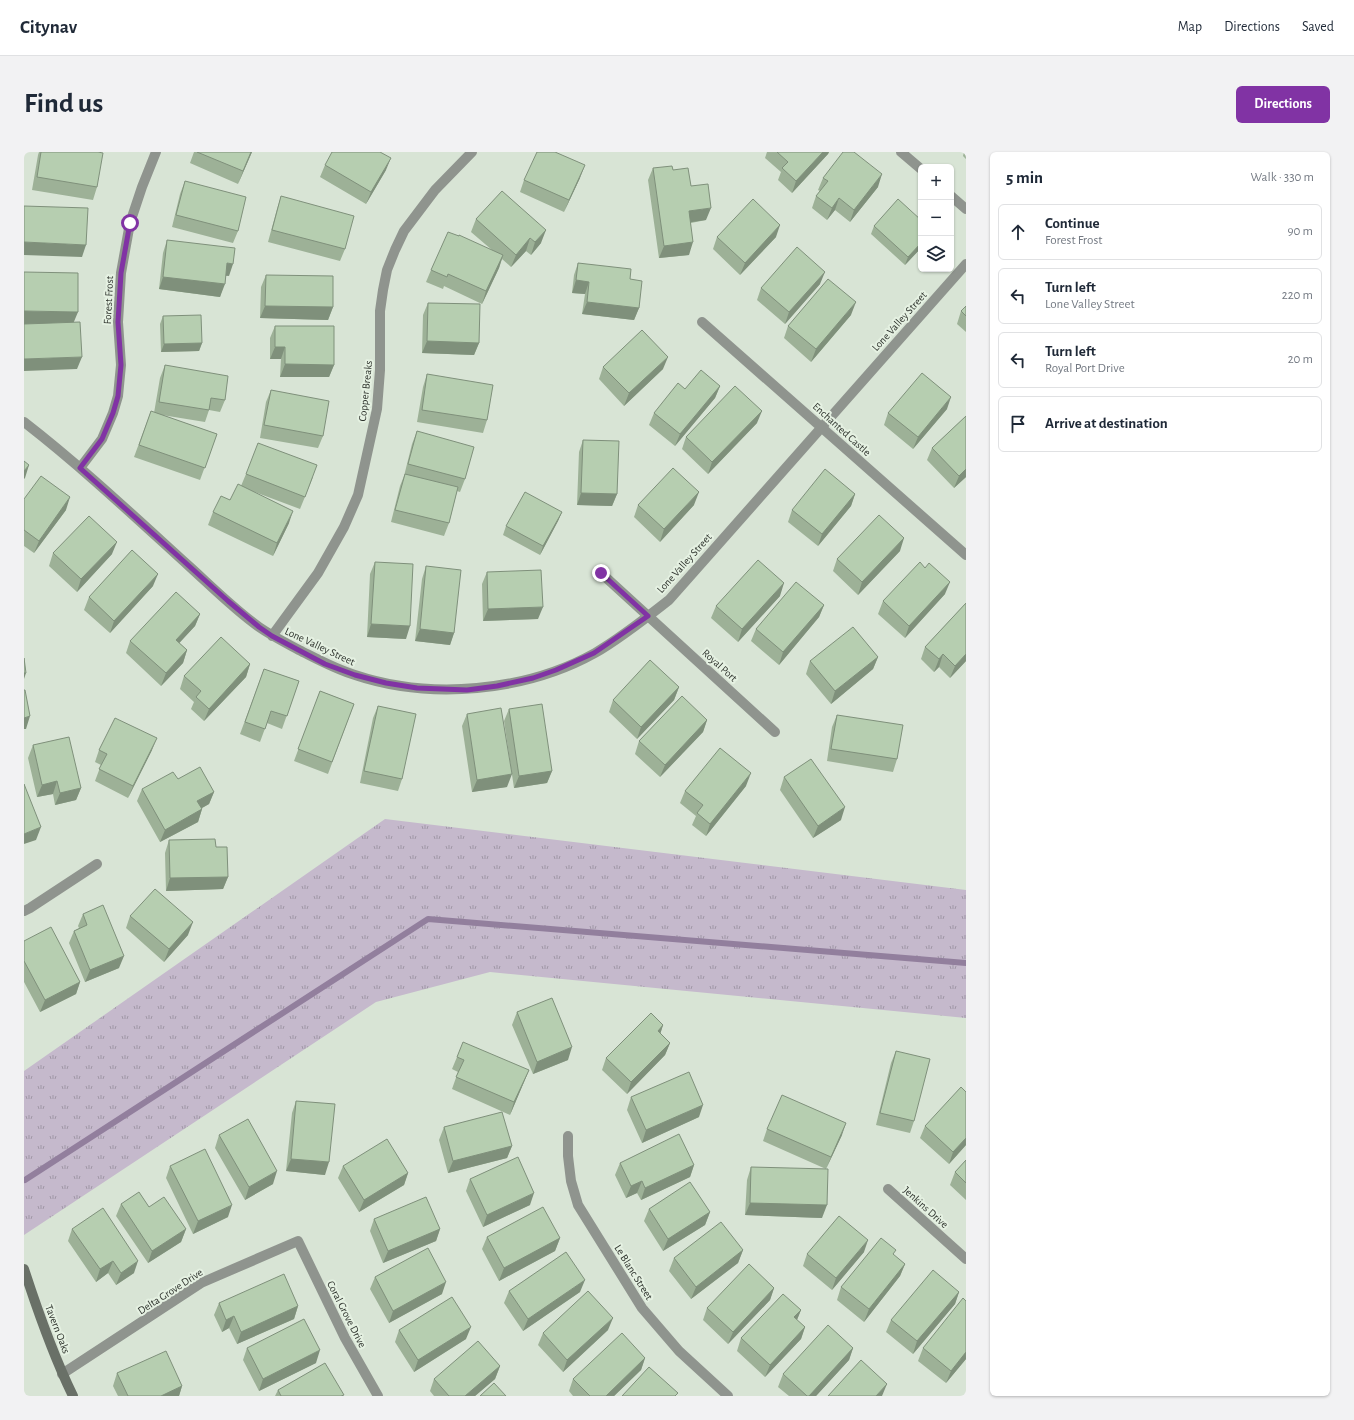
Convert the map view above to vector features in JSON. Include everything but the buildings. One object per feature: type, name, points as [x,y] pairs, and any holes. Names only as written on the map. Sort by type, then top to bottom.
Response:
[{"type":"street","name":"Forest Frost","points":[[80,468],[102,439],[113,413],[118,396],[121,365],[118,322],[121,273],[130,223],[156,152]]},
{"type":"street","name":"Copper Breaks","points":[[272,636],[318,573],[344,527],[358,495],[377,409],[380,370],[380,311],[387,270],[394,250],[404,231],[435,190],[472,152]]},
{"type":"street","points":[[902,152],[918,166]]},
{"type":"street","points":[[954,199],[966,209]]},
{"type":"street","name":"Lone Valley Street","points":[[24,422],[51,442],[228,601],[272,636],[325,664],[355,675],[386,683],[417,688],[467,690],[497,686],[533,678],[556,670],[594,653],[669,600],[966,264]]},
{"type":"street","name":"Enchanted Castle","points":[[702,322],[966,555]]},
{"type":"street","name":"Royal Port","points":[[601,573],[775,732]]},
{"type":"street","points":[[24,911],[97,864]]},
{"type":"street","name":"Le Blanc Street","points":[[568,1136],[568,1156],[571,1180],[578,1205],[642,1308],[679,1351],[728,1396]]},
{"type":"street","name":"Jenkins Drive","points":[[888,1189],[966,1259]]},
{"type":"street","name":"Delta Grove Drive","points":[[62,1374],[201,1283],[298,1241]]},
{"type":"street","name":"Coral Grove Drive","points":[[298,1241],[345,1338],[378,1396]]},
{"type":"street","name":"Tavern Oaks","points":[[24,1268],[38,1312],[62,1374],[73,1396]]},
{"type":"green space","points":[[385,819],[966,890],[966,1018],[490,972],[376,1002],[24,1235],[24,1071]]},
{"type":"waterway","points":[[25,1180],[428,919],[966,963]]},
{"type":"route","points":[[130,223],[121,273],[118,322],[121,365],[118,396],[113,413],[102,439],[80,468],[259,627],[272,636],[325,664],[355,675],[386,683],[417,688],[467,690],[497,686],[533,678],[556,670],[594,653],[648,616],[601,573]]}]
